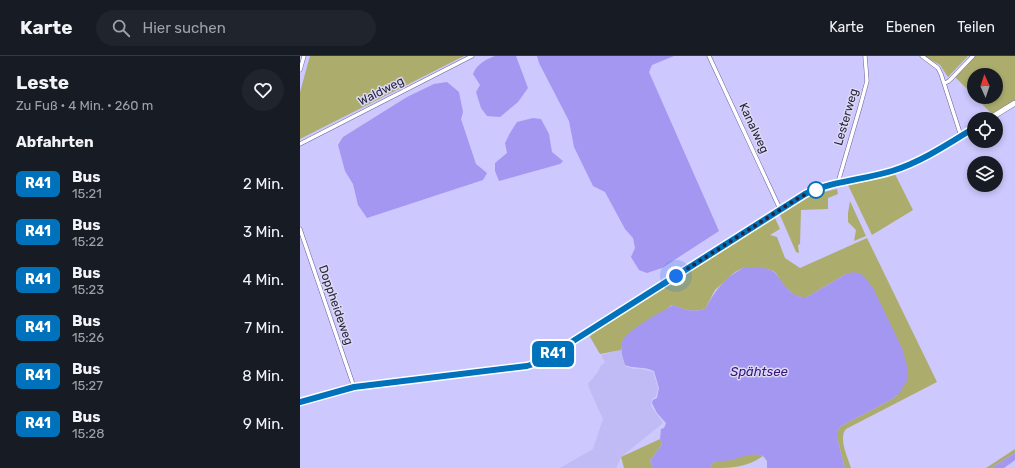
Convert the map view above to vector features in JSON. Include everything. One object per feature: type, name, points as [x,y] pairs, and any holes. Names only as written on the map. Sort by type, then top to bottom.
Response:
[{"type":"main road","points":[[1001,112],[1015,104]]},
{"type":"main road","points":[[300,402],[354,387],[527,366],[540,362],[810,191],[887,172],[904,166],[936,151],[967,132]]},
{"type":"street","points":[[300,70],[304,56]]},
{"type":"street","name":"Waldweg","points":[[300,144],[472,56]]},
{"type":"street","name":"Kanalweg","points":[[708,56],[780,209]]},
{"type":"street","name":"Lesterweg","points":[[840,183],[839,179],[860,107],[866,80],[865,56]]},
{"type":"street","points":[[922,56],[938,68],[945,83],[961,136]]},
{"type":"street","points":[[945,83],[949,81],[973,56]]},
{"type":"street","name":"Doppheideweg","points":[[300,229],[354,387]]},
{"type":"shaded area","points":[[621,350],[625,366],[633,369],[653,372],[658,388],[656,396],[652,399],[651,406],[663,423],[621,457],[616,468],[560,468],[593,449],[603,419],[588,384],[598,372],[601,365],[605,363],[601,355]]},
{"type":"green space","points":[[310,56],[464,56],[300,139],[300,92]]},
{"type":"green space","points":[[924,56],[968,56],[948,77],[940,65]]},
{"type":"green space","points":[[974,56],[1015,56],[1015,100],[995,112],[990,112],[982,104],[1003,104],[1003,68],[967,68],[967,89],[955,77]]},
{"type":"green space","points":[[895,174],[913,210],[872,235],[848,185]]},
{"type":"green space","points":[[837,189],[838,194],[828,198],[828,209],[801,210],[800,244],[798,245],[799,253],[796,252],[780,215],[812,195]]},
{"type":"green space","points":[[850,201],[866,236],[854,241],[856,230],[848,222]]},
{"type":"green space","points":[[775,218],[780,229],[770,235],[777,237],[785,258],[800,268],[867,238],[937,382],[846,429],[843,437],[843,443],[851,468],[845,468],[837,438],[837,431],[841,426],[898,395],[846,274],[807,297],[801,297],[794,295],[785,287],[775,272],[768,269],[743,268],[735,272],[715,290],[705,309],[692,311],[672,305],[623,340],[621,350],[600,354],[590,337],[593,331]]},
{"type":"green space","points":[[660,439],[662,444],[650,461],[653,468],[624,468],[621,457]]},
{"type":"green space","points":[[1015,449],[1015,453],[991,468],[986,468]]},
{"type":"green space","points":[[747,454],[763,456],[744,465],[725,468],[710,468],[712,463],[721,460],[731,460]]},
{"type":"water","points":[[495,56],[516,56],[528,88],[518,102],[500,117],[487,116],[481,108],[476,92],[480,85],[473,74],[482,63]]},
{"type":"water","points":[[537,56],[674,56],[652,65],[649,72],[719,231],[662,268],[647,273],[639,270],[631,257],[635,248],[633,238],[625,229],[605,192],[593,186],[574,147],[569,121],[539,63]]},
{"type":"water","points":[[447,82],[459,92],[463,112],[461,119],[476,164],[487,173],[483,180],[367,218],[358,205],[353,184],[345,171],[338,145],[343,137],[407,97],[434,84]]},
{"type":"water","points":[[533,118],[541,119],[549,134],[552,152],[563,161],[560,164],[499,181],[495,171],[495,163],[507,153],[505,143],[510,133],[517,122]]},
{"type":"water","name":"Spähtsee","points":[[743,268],[771,270],[776,273],[785,287],[795,295],[802,297],[807,297],[846,274],[854,272],[863,275],[873,288],[902,348],[907,366],[908,379],[898,395],[841,426],[837,431],[837,438],[845,468],[767,468],[767,461],[763,456],[747,455],[731,460],[712,463],[710,468],[653,468],[650,461],[662,444],[660,439],[661,429],[664,428],[666,423],[657,413],[652,403],[653,400],[657,398],[659,388],[654,371],[625,365],[621,349],[623,340],[638,326],[673,305],[692,311],[705,309],[712,296],[725,281]]},
{"type":"water","points":[[535,343],[542,343],[542,347],[537,352],[533,351],[532,348]]},
{"type":"water","points":[[1015,453],[1015,460],[1004,468],[991,468]]},
{"type":"bus line","name":"R41","points":[[300,402],[354,387],[527,366],[540,362],[810,191],[892,171],[936,151],[967,132]]},
{"type":"route","points":[[676,276],[800,197],[810,191],[816,190]]}]
